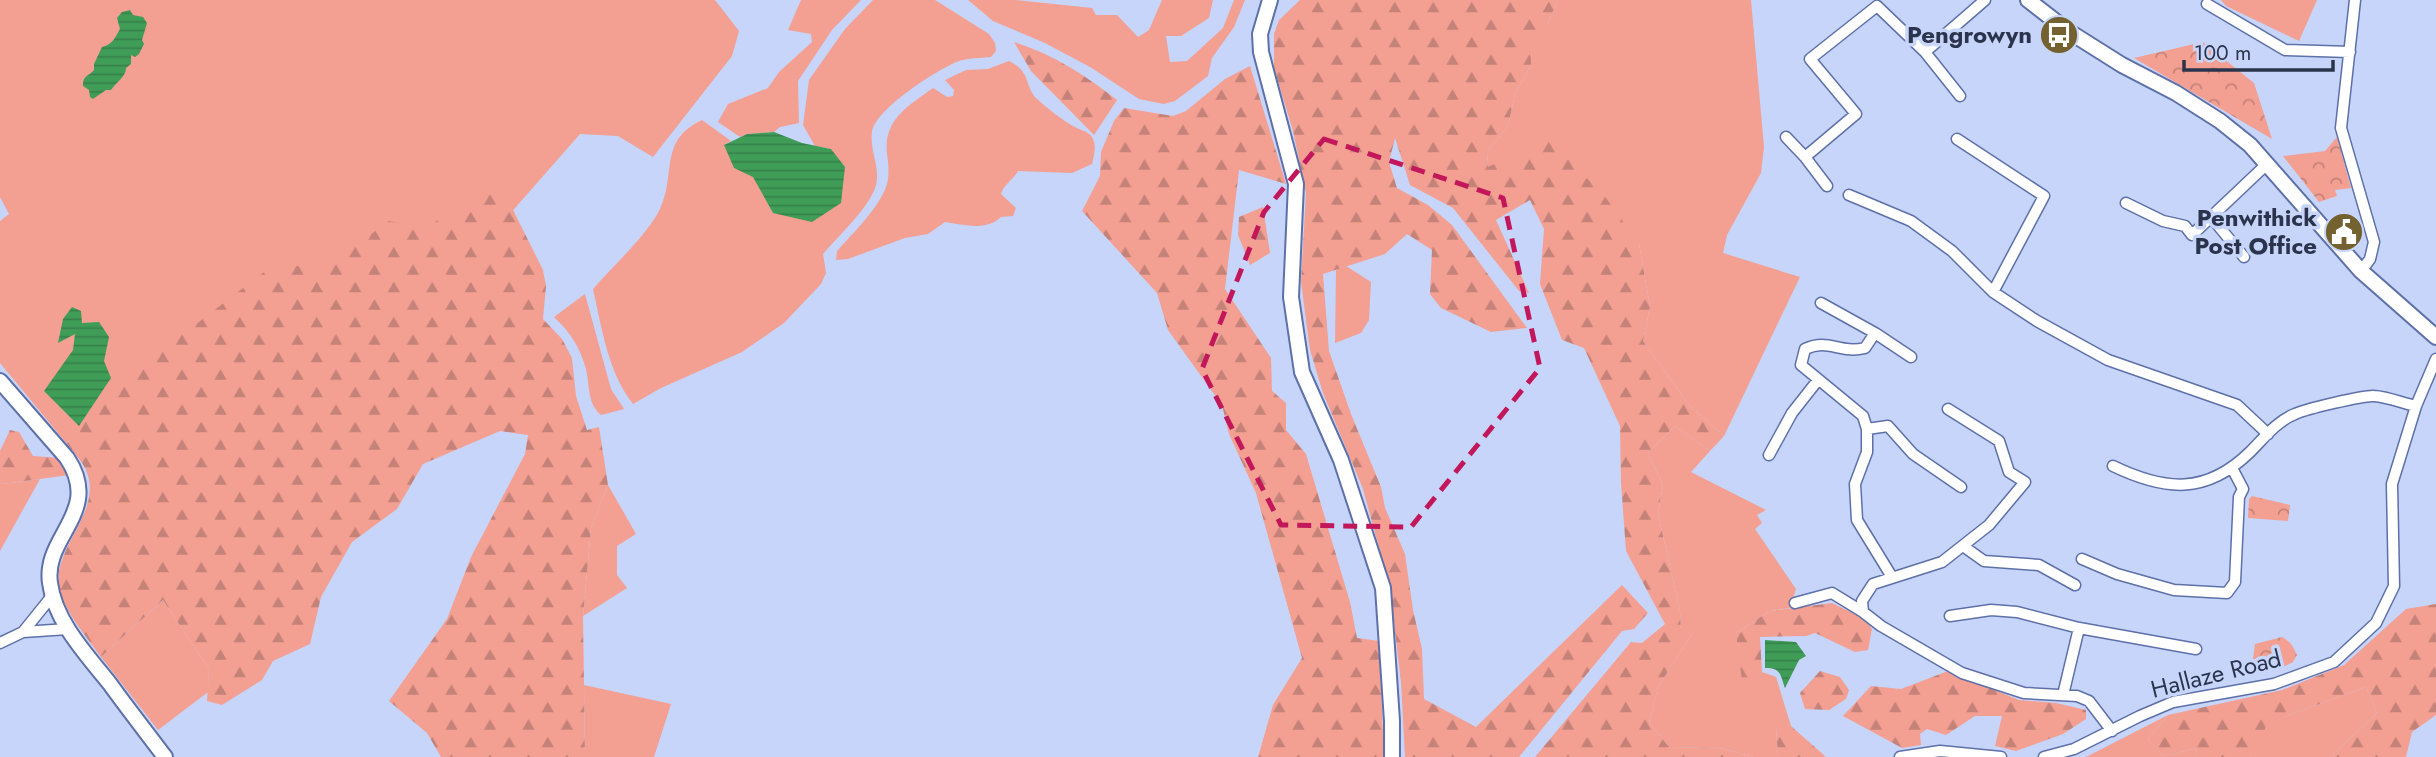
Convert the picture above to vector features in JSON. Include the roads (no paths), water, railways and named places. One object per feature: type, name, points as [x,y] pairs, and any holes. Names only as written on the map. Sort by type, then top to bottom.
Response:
[{"type":"street","points":[[1269,0],[1261,34],[1261,52],[1296,184],[1291,297],[1302,372],[1341,460],[1383,588],[1392,757]]},
{"type":"street","points":[[1925,52],[1985,0]]},
{"type":"street","points":[[2028,0],[2073,34],[2220,121],[2250,145],[2361,271],[2436,337]]},
{"type":"street","points":[[2355,0],[2341,128],[2374,242],[2370,259],[2361,271]]},
{"type":"street","points":[[2207,4],[2286,50],[2350,52]]},
{"type":"street","points":[[1805,157],[1856,114],[1810,59],[1877,6],[1925,52],[1960,96]]},
{"type":"street","points":[[1786,137],[1827,186]]},
{"type":"street","points":[[1957,139],[2043,196],[1993,292]]},
{"type":"street","points":[[2126,203],[2162,221],[2185,226],[2192,235],[2268,163]]},
{"type":"street","points":[[1849,195],[1911,221],[1952,251],[1993,292],[2036,321],[2108,360],[2237,405],[2268,434]]},
{"type":"street","points":[[2212,218],[2244,257]]},
{"type":"street","points":[[1821,303],[1911,357]]},
{"type":"street","points":[[1875,333],[1865,348],[1851,351],[1819,343],[1805,349],[1801,365],[1863,416],[1867,429],[1867,452],[1855,484],[1857,520],[1892,577]]},
{"type":"street","name":"Hallaze Road","points":[[2044,757],[2074,750],[2173,702],[2274,684],[2334,662],[2376,623],[2394,586],[2392,484],[2416,406],[2436,359]]},
{"type":"street","points":[[1769,455],[1792,413],[1818,380]]},
{"type":"street","points":[[0,381],[67,458],[76,471],[79,483],[77,503],[52,563],[49,580],[52,596],[68,629],[165,757]]},
{"type":"street","points":[[2113,466],[2139,478],[2176,486],[2209,481],[2232,468],[2295,413],[2371,395],[2416,406]]},
{"type":"street","points":[[1863,612],[1862,601],[1873,583],[1942,562],[1989,525],[2025,482],[2009,472],[1999,440],[1948,409]]},
{"type":"street","points":[[1867,429],[1888,426],[1913,454],[1961,487]]},
{"type":"street","points":[[2082,559],[2117,574],[2174,590],[2227,593],[2235,582],[2239,497],[2243,489],[2232,468]]},
{"type":"street","points":[[1963,546],[1984,561],[2039,565],[2075,585]]},
{"type":"street","points":[[1795,603],[1832,593],[1881,626],[1962,673],[2024,693],[2077,696],[2089,701],[2112,731]]},
{"type":"street","points":[[23,632],[52,596]]},
{"type":"street","points":[[1951,617],[1991,610],[2004,611],[2079,628],[2196,649]]},
{"type":"street","points":[[2063,695],[2079,628]]},
{"type":"street","points":[[0,643],[23,632],[68,629]]},
{"type":"street","points":[[1900,757],[1940,751],[2001,757]]},
{"type":"place","name":"Pengrowyn","points":[[2059,35]]},
{"type":"place","name":"Penwithick Post Office","points":[[2344,232]]}]
